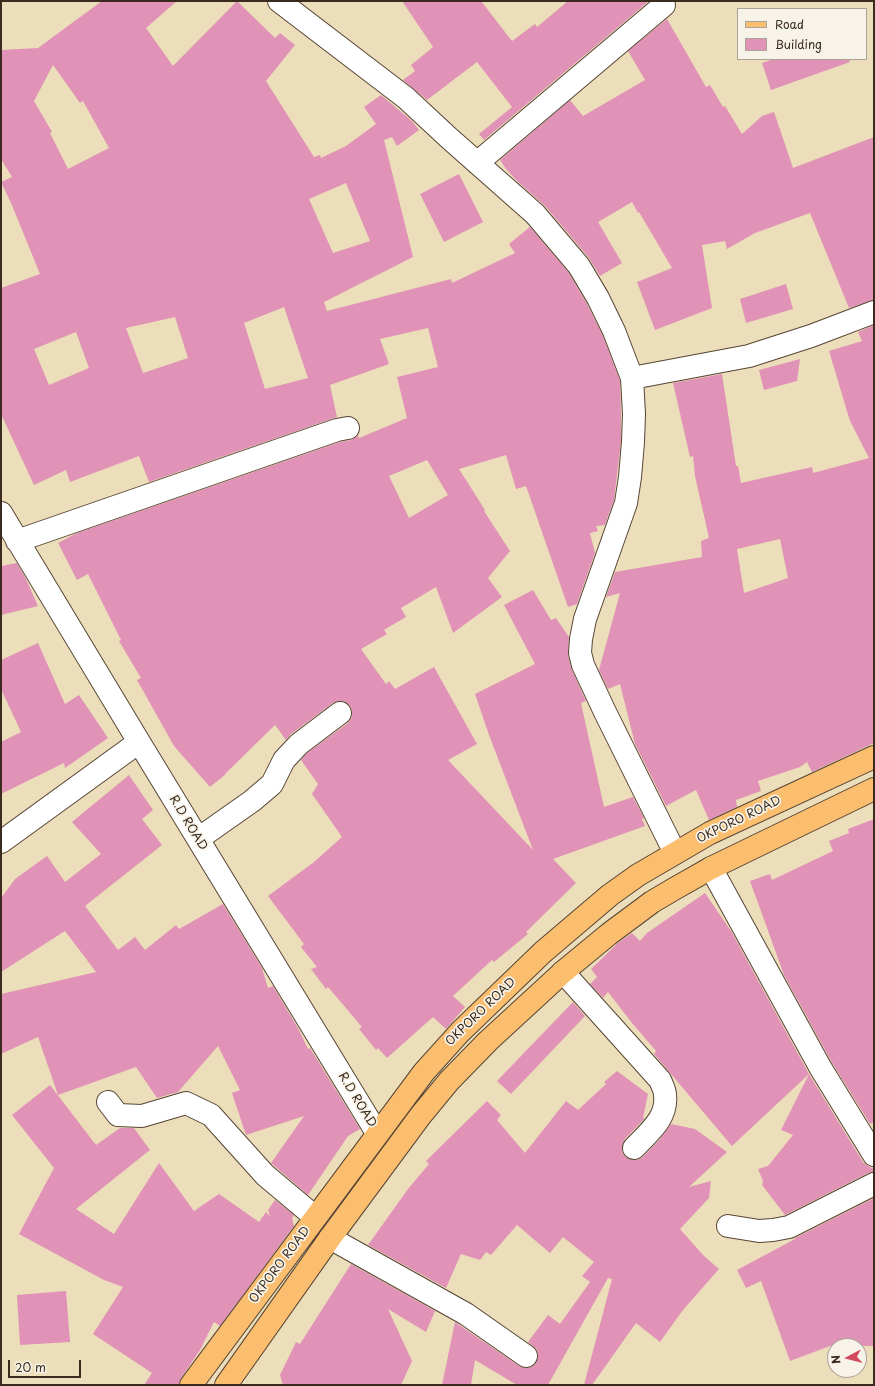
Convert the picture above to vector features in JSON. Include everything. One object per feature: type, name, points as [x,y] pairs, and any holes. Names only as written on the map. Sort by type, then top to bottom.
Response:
[{"type":"main road","name":"OKPORO ROAD","points":[[190,1385],[377,1133],[440,1053],[543,952],[610,895],[675,853],[710,833],[872,764]]},
{"type":"main road","name":"OKPORO ROAD","points":[[226,1385],[330,1238],[421,1115],[449,1081],[488,1041],[563,972],[652,902],[674,888],[874,789]]},
{"type":"street","points":[[279,1],[406,98],[534,214],[579,266],[598,298],[614,331],[632,378],[634,414],[633,442],[626,503],[585,619],[580,653],[583,665],[605,712],[675,853]]},
{"type":"street","points":[[476,163],[664,5]]},
{"type":"street","points":[[632,378],[749,356],[811,336],[874,312]]},
{"type":"street","points":[[17,541],[329,433],[348,428]]},
{"type":"street","name":"R.D ROAD","points":[[1,513],[138,742],[377,1133]]},
{"type":"street","points":[[198,839],[252,802],[272,784],[284,760],[299,744],[340,713]]},
{"type":"street","points":[[1,842],[138,742]]},
{"type":"street","points":[[712,868],[820,1067],[874,1155]]},
{"type":"street","points":[[563,972],[660,1080],[665,1094],[665,1106],[661,1118],[634,1148]]},
{"type":"street","points":[[108,1102],[118,1116],[142,1116],[186,1103],[211,1115],[265,1175],[316,1217]]},
{"type":"street","points":[[728,1226],[759,1231],[789,1227],[874,1184]]},
{"type":"street","points":[[330,1238],[466,1314],[526,1356]]},
{"type":"building","points":[[102,1],[177,1],[146,28],[173,66],[237,1],[275,38],[280,33],[295,45],[266,81],[314,157],[320,155],[321,158],[346,146],[376,124],[364,107],[381,95],[412,121],[419,130],[397,146],[392,137],[384,140],[413,257],[324,302],[327,311],[451,279],[452,283],[515,253],[509,244],[530,227],[569,273],[603,336],[620,381],[621,441],[614,500],[605,525],[596,526],[598,531],[590,533],[595,553],[577,604],[568,607],[526,486],[516,489],[506,455],[459,469],[510,551],[488,578],[502,597],[453,633],[436,587],[401,608],[406,617],[384,630],[387,634],[361,649],[386,684],[389,681],[395,689],[434,667],[477,744],[448,760],[533,850],[475,694],[535,664],[504,605],[533,590],[551,620],[556,618],[569,637],[568,656],[572,670],[586,701],[581,703],[604,807],[633,797],[644,818],[642,819],[645,826],[553,859],[576,883],[526,932],[528,934],[494,962],[492,960],[453,996],[465,1007],[446,1029],[433,1017],[387,1058],[378,1048],[376,1050],[359,1029],[362,1027],[328,987],[326,989],[311,969],[317,967],[301,947],[304,944],[268,896],[314,862],[342,837],[312,794],[318,784],[301,760],[307,753],[348,723],[352,717],[350,706],[344,701],[333,703],[291,734],[286,740],[275,725],[226,774],[210,787],[174,746],[137,680],[141,678],[119,641],[121,640],[88,574],[77,580],[58,543],[77,533],[340,442],[351,440],[358,435],[359,438],[407,418],[397,377],[438,367],[428,328],[380,339],[389,364],[330,385],[337,417],[149,482],[139,456],[70,482],[66,470],[34,485],[1,414],[1,288],[40,274],[1,182],[12,177],[1,159],[1,50],[38,48]],"holes":[[[53,65],[80,103],[83,101],[109,148],[68,169],[50,133],[52,132],[34,101]],[[346,183],[370,241],[333,253],[309,199]],[[284,307],[308,378],[265,389],[244,323]],[[175,317],[188,358],[143,373],[126,328]],[[76,332],[89,368],[49,385],[34,349]],[[427,460],[448,495],[409,518],[389,476]]]},
{"type":"building","points":[[402,1],[481,1],[512,41],[535,24],[537,27],[568,1],[649,1],[484,140],[479,134],[512,107],[477,62],[427,100],[403,80],[415,71],[411,65],[433,47]]},
{"type":"building","points":[[667,19],[706,87],[710,85],[742,134],[762,116],[774,112],[793,168],[874,137],[874,300],[849,308],[810,213],[755,233],[727,249],[725,241],[702,245],[712,308],[655,330],[637,282],[672,268],[632,202],[598,222],[622,263],[600,276],[589,258],[545,206],[506,169],[500,160],[570,100],[583,116],[645,80],[628,51]]},
{"type":"building","points":[[771,60],[849,60],[850,62],[771,90],[762,63]]},
{"type":"building","points":[[459,174],[483,222],[444,242],[420,194]]},
{"type":"building","points":[[786,284],[793,309],[746,323],[740,299]]},
{"type":"building","points":[[874,325],[874,743],[812,772],[807,762],[800,767],[758,781],[761,791],[736,800],[737,807],[709,820],[696,790],[666,806],[635,744],[620,684],[608,689],[599,670],[620,593],[606,597],[615,572],[702,557],[701,541],[709,538],[695,476],[693,456],[690,457],[673,383],[722,374],[736,466],[738,466],[741,483],[812,467],[813,473],[869,458],[850,421],[829,351],[862,341],[858,332]],"holes":[[[780,539],[788,578],[744,593],[737,549]]]},
{"type":"building","points":[[800,359],[797,381],[764,390],[759,370]]},
{"type":"building","points":[[17,563],[38,606],[1,615],[1,566]]},
{"type":"building","points":[[38,643],[65,704],[79,695],[108,738],[65,768],[64,763],[1,794],[1,742],[21,732],[1,689],[1,660]]},
{"type":"building","points":[[129,775],[153,810],[142,819],[162,845],[85,906],[118,950],[135,937],[145,950],[176,925],[179,929],[223,904],[262,968],[268,988],[273,986],[299,1030],[308,1049],[310,1048],[360,1129],[348,1136],[308,1195],[271,1163],[304,1116],[246,1135],[232,1093],[240,1090],[218,1046],[178,1092],[157,1098],[136,1067],[58,1095],[38,1037],[1,1054],[1,994],[96,972],[65,931],[1,972],[1,898],[15,879],[47,856],[65,882],[101,854],[72,822]]},
{"type":"building","points":[[874,819],[874,1122],[870,1124],[831,1061],[784,975],[750,881],[770,874],[772,880],[833,851],[829,841],[849,833],[848,829]]},
{"type":"building","points":[[705,893],[731,931],[809,1074],[732,1146],[654,1054],[656,1051],[608,992],[603,998],[590,984],[597,977],[591,969],[618,943],[632,933],[640,941],[647,933]]},
{"type":"building","points":[[573,1002],[585,1016],[511,1094],[497,1081]]},
{"type":"building","points":[[617,1071],[648,1094],[643,1118],[645,1118],[625,1139],[622,1145],[622,1152],[626,1157],[631,1160],[638,1160],[643,1157],[660,1139],[671,1124],[695,1129],[727,1152],[689,1187],[711,1181],[709,1198],[680,1229],[704,1256],[719,1269],[683,1310],[660,1342],[636,1323],[592,1385],[584,1385],[612,1279],[608,1278],[548,1385],[517,1385],[475,1360],[471,1385],[442,1385],[455,1322],[519,1366],[525,1368],[532,1367],[536,1363],[538,1357],[537,1350],[528,1342],[548,1315],[560,1324],[590,1282],[582,1276],[594,1262],[563,1237],[550,1253],[517,1225],[491,1255],[486,1252],[480,1260],[461,1254],[446,1288],[368,1245],[408,1189],[429,1164],[426,1161],[487,1101],[501,1115],[497,1120],[525,1153],[566,1101],[578,1110],[606,1084],[604,1082]]},
{"type":"building","points":[[809,1074],[863,1162],[874,1169],[874,1172],[868,1173],[785,1215],[762,1185],[763,1181],[758,1169],[768,1166],[793,1135],[781,1130]]},
{"type":"building","points":[[50,1085],[96,1145],[120,1128],[134,1128],[150,1150],[76,1209],[114,1234],[159,1163],[194,1211],[219,1194],[259,1222],[266,1212],[270,1216],[268,1210],[275,1200],[294,1215],[292,1218],[294,1226],[220,1326],[214,1322],[200,1350],[181,1378],[179,1385],[144,1385],[152,1373],[93,1334],[123,1287],[104,1280],[19,1234],[54,1168],[12,1115]]},
{"type":"building","points":[[874,1198],[874,1346],[867,1346],[867,1338],[827,1338],[827,1347],[790,1361],[761,1281],[746,1288],[737,1270],[795,1238]]},
{"type":"building","points":[[351,1264],[435,1311],[426,1332],[388,1309],[412,1361],[401,1385],[283,1385],[280,1375],[296,1342],[300,1344]]},
{"type":"building","points":[[66,1291],[70,1342],[20,1345],[17,1295]]}]
